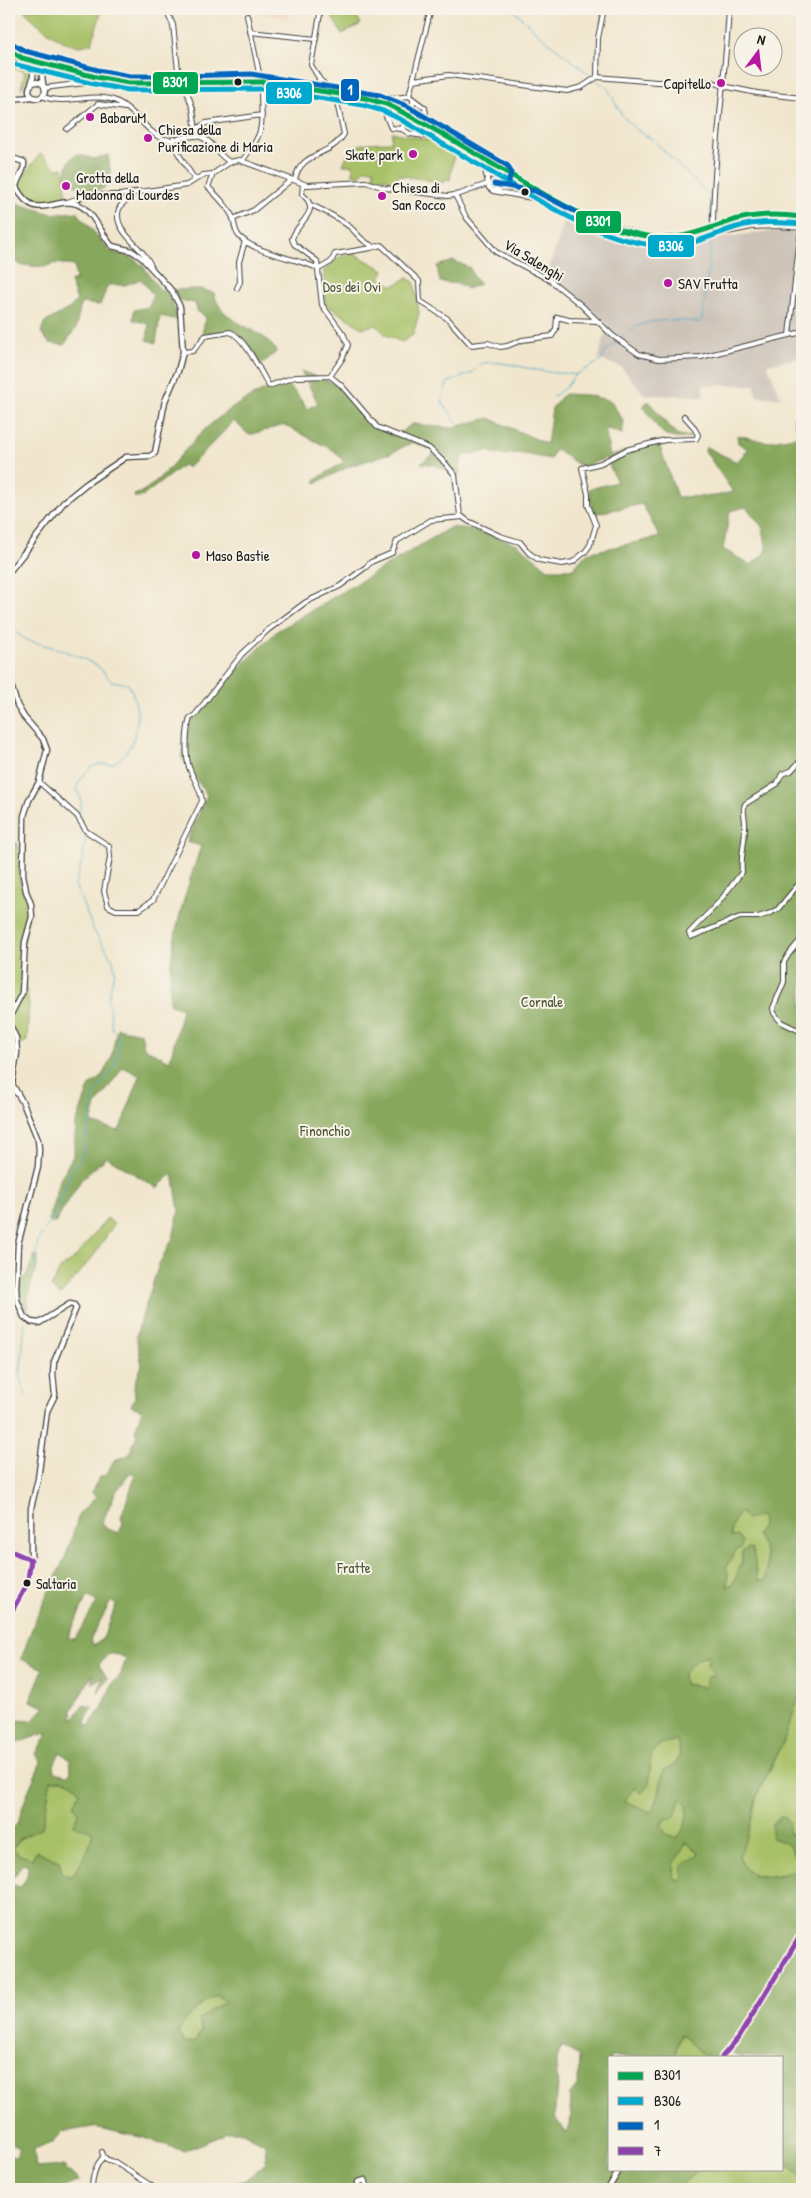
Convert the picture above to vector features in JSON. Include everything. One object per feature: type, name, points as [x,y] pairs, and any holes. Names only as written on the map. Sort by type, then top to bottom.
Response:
[{"type":"main road","points":[[9,55],[129,83],[182,84],[250,81],[365,98],[394,108],[514,178],[591,219],[662,238],[683,237],[752,216],[773,214],[802,217]]},
{"type":"street","points":[[166,9],[173,25],[180,79]]},
{"type":"street","points":[[321,9],[312,65],[320,80],[330,88],[396,98],[409,96]]},
{"type":"street","points":[[409,96],[431,9]]},
{"type":"street","points":[[597,77],[598,38],[604,9]]},
{"type":"street","points":[[713,222],[716,154],[724,76],[728,9]]},
{"type":"street","points":[[246,15],[259,74]]},
{"type":"street","points":[[250,32],[316,40]]},
{"type":"street","points":[[9,50],[22,58],[32,68],[34,78],[29,90],[17,99]]},
{"type":"street","points":[[42,96],[44,87],[41,80],[44,71],[66,69]]},
{"type":"street","points":[[413,80],[449,75],[567,91],[582,87],[597,77],[657,82],[713,82],[719,81],[724,76]]},
{"type":"street","points":[[304,90],[320,80]]},
{"type":"street","points":[[32,84],[36,82],[44,87],[85,83]]},
{"type":"street","points":[[713,82],[758,94],[802,98]]},
{"type":"street","points":[[186,89],[194,109],[196,131]]},
{"type":"street","points":[[29,90],[32,97]]},
{"type":"street","points":[[242,161],[256,142],[262,128],[261,92]]},
{"type":"street","points":[[233,219],[254,210],[293,180],[298,170],[308,158],[331,149],[344,134],[335,94]]},
{"type":"street","points":[[9,120],[11,109],[9,99],[42,96],[53,100],[106,98],[119,102],[160,137],[170,140],[194,136],[206,139],[230,162]]},
{"type":"street","points":[[409,96],[425,108],[427,120],[433,130]]},
{"type":"street","points":[[365,98],[368,102],[383,109],[391,128],[402,129],[410,134],[432,137],[458,152],[470,156]]},
{"type":"street","points":[[413,100],[413,111]]},
{"type":"street","points":[[67,129],[98,104],[125,108]]},
{"type":"street","points":[[194,136],[201,125],[206,123],[262,115]]},
{"type":"street","points":[[402,129],[404,122],[408,120]]},
{"type":"street","points":[[441,134],[446,142],[484,165],[487,184],[493,190],[532,198],[571,218],[647,241],[663,243],[692,240],[752,227],[779,226],[801,228],[789,335],[802,332]]},
{"type":"street","points":[[173,139],[178,153],[195,180]]},
{"type":"street","points":[[9,158],[24,162],[24,170],[16,180],[16,187],[25,200],[33,205],[44,207],[89,195],[120,195],[150,189],[187,185],[203,175],[213,174],[230,162],[242,161],[303,184],[366,182],[385,188],[454,195],[487,184]]},
{"type":"street","points":[[213,174],[208,187],[228,210],[233,219],[235,230],[244,241],[260,249],[319,269],[331,262],[335,254],[381,245],[419,281],[420,301],[448,319],[471,345],[488,343],[500,347],[522,340],[552,336],[556,329],[557,317],[569,320],[598,321]]},
{"type":"street","points":[[487,176],[498,175],[508,193]]},
{"type":"street","points":[[493,190],[499,189],[503,183],[514,178]]},
{"type":"street","points":[[303,184],[302,194],[309,200],[311,205],[310,214],[299,224],[292,239],[294,244],[317,261],[322,305],[344,335],[348,345],[342,359],[330,376]]},
{"type":"street","points":[[135,192],[123,203],[119,211],[119,220],[126,237],[144,252],[152,270]]},
{"type":"street","name":"Via Salenghi","points":[[454,195],[466,216],[496,252],[550,280],[613,336],[639,354],[660,359],[702,357],[789,335]]},
{"type":"street","points":[[9,572],[64,502],[86,484],[126,457],[150,456],[155,453],[166,401],[178,371],[183,352],[180,308],[172,291],[142,258],[132,251],[112,246],[85,209],[77,204],[61,204]]},
{"type":"street","points":[[311,205],[343,222],[356,233],[358,238],[371,245],[372,248]]},
{"type":"street","points":[[237,288],[240,282],[239,262],[244,241]]},
{"type":"street","points":[[183,352],[193,351],[205,336],[230,332],[236,335],[248,351],[269,386],[295,377],[330,376],[378,427],[429,448],[444,463],[454,475],[458,510],[463,517],[500,536],[520,542],[529,553],[539,560],[562,564],[573,562],[585,552],[590,545],[596,525],[588,505],[588,494],[582,468],[601,463],[626,450],[645,444],[665,440],[696,439],[698,435],[684,416]]},
{"type":"street","points":[[39,782],[77,816],[86,832],[110,846],[104,891],[108,906],[116,910],[142,908],[153,900],[202,801],[201,791],[188,765],[188,725],[190,718],[195,715],[242,654],[296,608],[340,586],[370,562],[392,553],[398,541],[431,520],[463,517]]},
{"type":"street","points":[[9,678],[17,705],[43,739],[48,750],[39,782],[29,800],[24,816],[23,875],[31,904],[32,918],[26,942],[22,993],[9,1018],[17,1045],[16,1064],[11,1078],[12,1084],[18,1093],[38,1140],[40,1157],[18,1244],[17,1300],[24,1317],[34,1323],[39,1323],[70,1304],[76,1308],[54,1362],[54,1395],[47,1411],[38,1479],[31,1508],[32,1558],[27,1584],[9,1616]]},
{"type":"street","points":[[802,759],[791,772],[782,774],[777,784],[745,804],[743,809],[745,836],[740,858],[742,872],[719,902],[689,933],[691,937],[731,920],[768,914],[778,909],[802,880]]},
{"type":"street","points":[[802,938],[784,962],[784,982],[773,1008],[774,1013],[782,1022],[802,1032]]},
{"type":"street","points":[[9,1090],[18,1093]]},
{"type":"street","points":[[9,1550],[32,1558]]},
{"type":"street","points":[[723,2056],[739,2037],[802,1933]]},
{"type":"street","points":[[92,2189],[97,2164],[102,2155],[107,2161],[115,2162],[156,2189]]},
{"type":"street","points":[[608,2189],[619,2170]]},
{"type":"street","points":[[359,2189],[358,2182],[365,2180],[368,2189]]},
{"type":"shaded area","points":[[247,9],[289,9],[288,18],[248,13]]},
{"type":"shaded area","points":[[564,220],[670,249],[715,239],[769,231],[802,234],[802,375],[799,374],[799,358],[767,364],[781,398],[756,396],[755,385],[703,385],[704,396],[645,395],[621,367],[598,359],[608,324],[548,274]]},
{"type":"green space","points":[[23,9],[102,9],[92,43],[77,46],[66,43],[52,35]]},
{"type":"green space","points":[[347,9],[353,9],[361,24],[342,34],[332,17]]},
{"type":"green space","points":[[9,61],[19,63],[30,71],[31,74],[21,89],[25,71],[9,67]]},
{"type":"green space","points":[[411,120],[437,135],[441,141],[407,131],[405,125]]},
{"type":"green space","points":[[392,132],[434,141],[454,155],[450,180],[445,179],[444,183],[398,175],[396,183],[389,182],[387,178],[382,178],[378,181],[374,180],[374,169],[365,169],[359,176],[353,174],[353,165],[343,165],[351,151],[361,144],[391,142]]},
{"type":"green space","points":[[41,153],[57,169],[63,168],[67,196],[50,202],[44,202],[26,196],[21,189],[20,180]]},
{"type":"green space","points":[[78,154],[94,159],[108,155],[112,183],[102,189],[87,193],[65,179],[69,161]]},
{"type":"green space","points":[[509,181],[545,200],[510,190],[506,186]]},
{"type":"green space","points":[[9,201],[52,214],[77,212],[110,251],[132,258],[143,266],[160,290],[200,289],[214,293],[217,302],[228,315],[266,339],[277,351],[260,366],[236,331],[202,334],[206,317],[198,312],[195,303],[171,299],[178,320],[160,316],[156,343],[147,340],[149,324],[133,320],[134,310],[149,307],[153,295],[141,279],[125,285],[108,285],[100,305],[81,303],[76,328],[64,345],[49,343],[41,332],[44,323],[70,308],[77,300],[70,282],[76,280],[74,266],[57,263],[43,267],[21,265],[9,258]]},
{"type":"green space","points":[[777,217],[788,221],[758,220],[758,224],[713,230],[741,220]]},
{"type":"green space","name":"Dos dei Ovi","points":[[353,253],[384,270],[380,278],[393,286],[407,278],[414,282],[419,313],[413,335],[402,342],[386,335],[376,325],[362,328],[325,304],[324,271],[338,258]]},
{"type":"green space","points":[[454,261],[470,268],[474,278],[480,284],[467,289],[460,284],[440,282],[437,266]]},
{"type":"green space","name":"Finonchio","points":[[301,371],[337,385],[378,429],[396,436],[412,424],[451,428],[489,418],[547,444],[552,408],[564,394],[587,395],[611,401],[624,422],[622,434],[605,428],[610,456],[658,441],[677,497],[715,496],[733,492],[705,451],[706,447],[737,462],[748,449],[738,443],[737,435],[766,442],[799,436],[793,418],[802,412],[802,1688],[783,1743],[757,1795],[749,1830],[739,1857],[746,1869],[758,1876],[766,1877],[788,1873],[799,1867],[795,1855],[790,1848],[783,1842],[772,1838],[772,1824],[782,1816],[789,1821],[789,1834],[797,1834],[802,1839],[802,2178],[790,2167],[784,2152],[784,2056],[738,2056],[729,2051],[726,2056],[704,2056],[681,2034],[674,2056],[608,2056],[608,2170],[698,2170],[678,2189],[212,2189],[245,2180],[266,2163],[265,2144],[243,2132],[226,2132],[221,2136],[184,2151],[145,2138],[93,2127],[62,2132],[53,2142],[34,2149],[36,2168],[64,2166],[79,2181],[60,2189],[9,2189],[9,2154],[15,2158],[20,2148],[9,2143],[9,1831],[17,1824],[27,1794],[41,1762],[36,1754],[48,1732],[17,1743],[9,1741],[9,1733],[16,1720],[32,1721],[45,1707],[30,1701],[43,1669],[21,1659],[34,1623],[67,1553],[79,1514],[96,1497],[91,1492],[100,1477],[106,1475],[114,1460],[129,1455],[137,1435],[135,1430],[142,1410],[131,1406],[135,1397],[134,1386],[142,1365],[136,1336],[159,1264],[173,1238],[179,1211],[173,1173],[157,1188],[107,1157],[81,1180],[55,1223],[48,1221],[60,1180],[74,1154],[76,1123],[90,1085],[100,1079],[111,1059],[117,1028],[141,1033],[144,1048],[170,1061],[182,1009],[170,1005],[171,963],[182,905],[201,846],[187,842],[207,795],[181,757],[191,721],[221,686],[277,631],[451,527],[472,529],[517,544],[548,569],[573,569],[587,553],[660,537],[642,504],[593,514],[589,489],[617,482],[606,458],[582,467],[555,449],[551,459],[517,453],[502,455],[486,451],[462,456],[459,477],[435,465],[421,463],[436,452],[413,442],[391,453],[350,466],[316,483],[315,480],[344,462],[335,451],[284,425],[249,435],[234,421],[188,468],[183,465],[143,496],[135,498],[134,495],[142,492],[160,477],[210,425],[250,397],[283,382],[296,393],[307,409],[318,403]],"holes":[[[746,507],[763,528],[767,551],[751,565],[723,549],[730,511]],[[123,1067],[140,1076],[119,1131],[91,1123],[96,1105]],[[131,1472],[135,1477],[121,1517],[123,1523],[119,1533],[107,1529],[102,1523],[115,1493]],[[741,1512],[746,1519],[761,1516],[762,1525],[757,1535],[767,1557],[765,1581],[759,1581],[752,1549],[748,1548],[742,1552],[742,1562],[733,1584],[727,1587],[728,1573],[726,1568],[736,1550],[741,1548],[742,1541],[738,1536],[731,1537],[734,1520]],[[87,1596],[97,1602],[75,1639],[68,1638]],[[111,1601],[116,1605],[103,1638],[94,1646],[90,1640]],[[109,1653],[122,1656],[126,1659],[120,1676],[113,1682],[102,1708],[88,1727],[85,1722],[93,1707],[83,1705],[73,1720],[72,1710],[93,1674],[92,1683],[103,1677],[98,1692],[108,1679],[99,1665]],[[709,1655],[707,1665],[715,1675],[707,1677],[704,1687],[684,1684],[683,1674],[698,1659]],[[677,1740],[680,1751],[679,1759],[674,1765],[664,1770],[658,1798],[651,1812],[624,1801],[635,1787],[641,1794],[649,1784],[651,1755],[660,1744]],[[60,1752],[70,1760],[71,1771],[67,1775],[54,1772],[54,1765]],[[51,1780],[72,1783],[78,1789],[80,1793],[74,1804],[78,1813],[74,1825],[93,1832],[89,1848],[72,1877],[62,1873],[59,1861],[36,1851],[32,1859],[20,1855],[13,1848],[19,1839],[42,1828]],[[681,1799],[687,1805],[685,1823],[677,1838],[666,1834],[661,1825],[665,1819],[674,1818]],[[686,1842],[699,1852],[697,1856],[682,1865],[683,1877],[681,1881],[674,1879],[674,1864]],[[22,1864],[28,1866],[27,1877],[21,1887],[10,1884]],[[217,1995],[225,2001],[199,2019],[201,2032],[195,2041],[184,2043],[178,2033],[181,2026],[199,2007]],[[561,2046],[579,2056],[578,2085],[569,2096],[572,2115],[566,2134],[554,2116],[558,2087],[556,2065]]]},
{"type":"green space","points":[[648,401],[677,435],[690,437],[673,438],[662,432],[643,406]]},
{"type":"green space","points":[[17,842],[20,881],[29,911],[20,965],[29,1004],[27,1041],[9,1051],[9,852]]},
{"type":"green space","points":[[107,1218],[114,1224],[95,1254],[61,1295],[51,1288],[60,1269],[74,1259]]},
{"type":"green space","points":[[35,1255],[38,1256],[37,1267],[30,1287],[26,1314],[23,1313],[19,1302],[20,1281],[26,1277]]},
{"type":"green space","points":[[741,1512],[752,1517],[761,1516],[766,1557],[765,1582],[759,1581],[757,1577],[752,1549],[742,1552],[742,1562],[737,1577],[727,1587],[728,1573],[726,1568],[736,1550],[741,1548],[733,1538],[730,1530],[736,1517]]},
{"type":"green space","points":[[709,1655],[715,1676],[705,1687],[684,1684],[683,1674],[686,1670],[698,1660]]},
{"type":"green space","points":[[802,1688],[802,1718],[797,1736],[802,1738],[802,1839],[797,1834],[772,1837],[783,1842],[793,1851],[799,1868],[772,1876],[754,1874],[741,1863],[739,1853],[749,1830],[757,1795],[783,1743]]},
{"type":"green space","points":[[677,1740],[678,1759],[673,1765],[664,1770],[658,1798],[651,1812],[624,1801],[635,1787],[651,1755],[660,1744]]},
{"type":"green space","points":[[51,1780],[72,1783],[78,1789],[80,1793],[74,1804],[78,1813],[74,1825],[93,1831],[89,1848],[72,1877],[62,1873],[58,1861],[36,1851],[32,1859],[20,1855],[13,1849],[19,1839],[42,1828]]},
{"type":"green space","points":[[681,1799],[688,1805],[688,1810],[684,1827],[677,1838],[666,1834],[661,1825]]},
{"type":"green space","points":[[686,1842],[699,1852],[682,1872],[683,1877],[681,1881],[674,1879],[674,1864]]},
{"type":"green space","points":[[217,1995],[225,2001],[202,2021],[201,2032],[195,2041],[184,2043],[178,2033],[181,2026],[199,2007]]},
{"type":"green space","points":[[681,2034],[704,2056],[674,2056]]},
{"type":"green space","points":[[784,2152],[790,2167],[802,2178],[798,2189],[678,2189],[698,2170],[784,2170]]},
{"type":"green space","points":[[802,2178],[802,2189],[798,2189]]},
{"type":"waterway","points":[[512,9],[541,36],[608,89],[622,115],[635,129],[652,139],[711,197],[710,225]]},
{"type":"waterway","points":[[619,339],[637,326],[647,323],[667,320],[699,322],[702,319],[712,238]]},
{"type":"waterway","points":[[553,397],[566,387],[575,375],[601,361],[606,351],[617,342]]},
{"type":"waterway","points":[[457,423],[442,402],[447,383],[472,373],[482,363],[506,364],[551,373],[575,375]]},
{"type":"waterway","points":[[9,622],[14,631],[26,640],[62,650],[98,666],[111,681],[128,684],[133,694],[137,715],[134,737],[123,756],[114,763],[98,764],[81,779],[77,787],[81,802],[79,815]]},
{"type":"waterway","points":[[26,1311],[22,1298],[35,1263],[38,1240],[56,1213],[70,1173],[83,1154],[94,1094],[114,1068],[119,1044],[118,1035],[112,1029],[108,998],[115,971],[113,960],[94,931],[75,885],[83,858],[86,834]]},
{"type":"waterway","points":[[25,1322],[20,1377],[26,1396]]},
{"type":"tunnel","points":[[259,73],[261,92]]},
{"type":"transit line","name":"1","points":[[13,44],[25,51],[98,70],[130,76],[251,74],[380,95],[407,106],[508,166],[511,172],[509,181]]},
{"type":"transit line","name":"B301","points":[[9,50],[22,58],[96,77],[129,83],[263,82],[365,98],[386,104],[573,210],[604,224],[636,234],[665,238],[676,237],[697,233],[746,217],[770,215],[802,217]]},
{"type":"transit line","name":"B306","points":[[9,63],[94,84],[128,90],[262,89],[363,105],[400,119],[542,202],[582,223],[624,239],[646,244],[668,246],[686,244],[737,227],[753,224],[777,222],[801,224]]},
{"type":"transit line","name":"1","points":[[494,184],[535,191],[574,211]]},
{"type":"transit line","name":"7","points":[[9,1550],[31,1560],[27,1584],[9,1616]]},
{"type":"transit line","name":"7","points":[[723,2056],[739,2037],[802,1933]]},
{"type":"place","name":"Capitello","points":[[721,83]]},
{"type":"place","name":"BabaruM","points":[[90,117]]},
{"type":"place","name":"Chiesa della Purificazione di Maria","points":[[148,138]]},
{"type":"place","name":"Skate park","points":[[413,154]]},
{"type":"place","name":"Grotta della Madonna di Lourdes","points":[[66,186]]},
{"type":"place","name":"Chiesa di San Rocco","points":[[382,196]]},
{"type":"place","name":"SAV Frutta","points":[[668,283]]},
{"type":"place","name":"Maso Bastie","points":[[196,555]]},
{"type":"place","name":"Saltaria","points":[[27,1583]]},
{"type":"park label","name":"Cornale","points":[[542,1001]]},
{"type":"park label","name":"Fratte","points":[[354,1567]]}]
